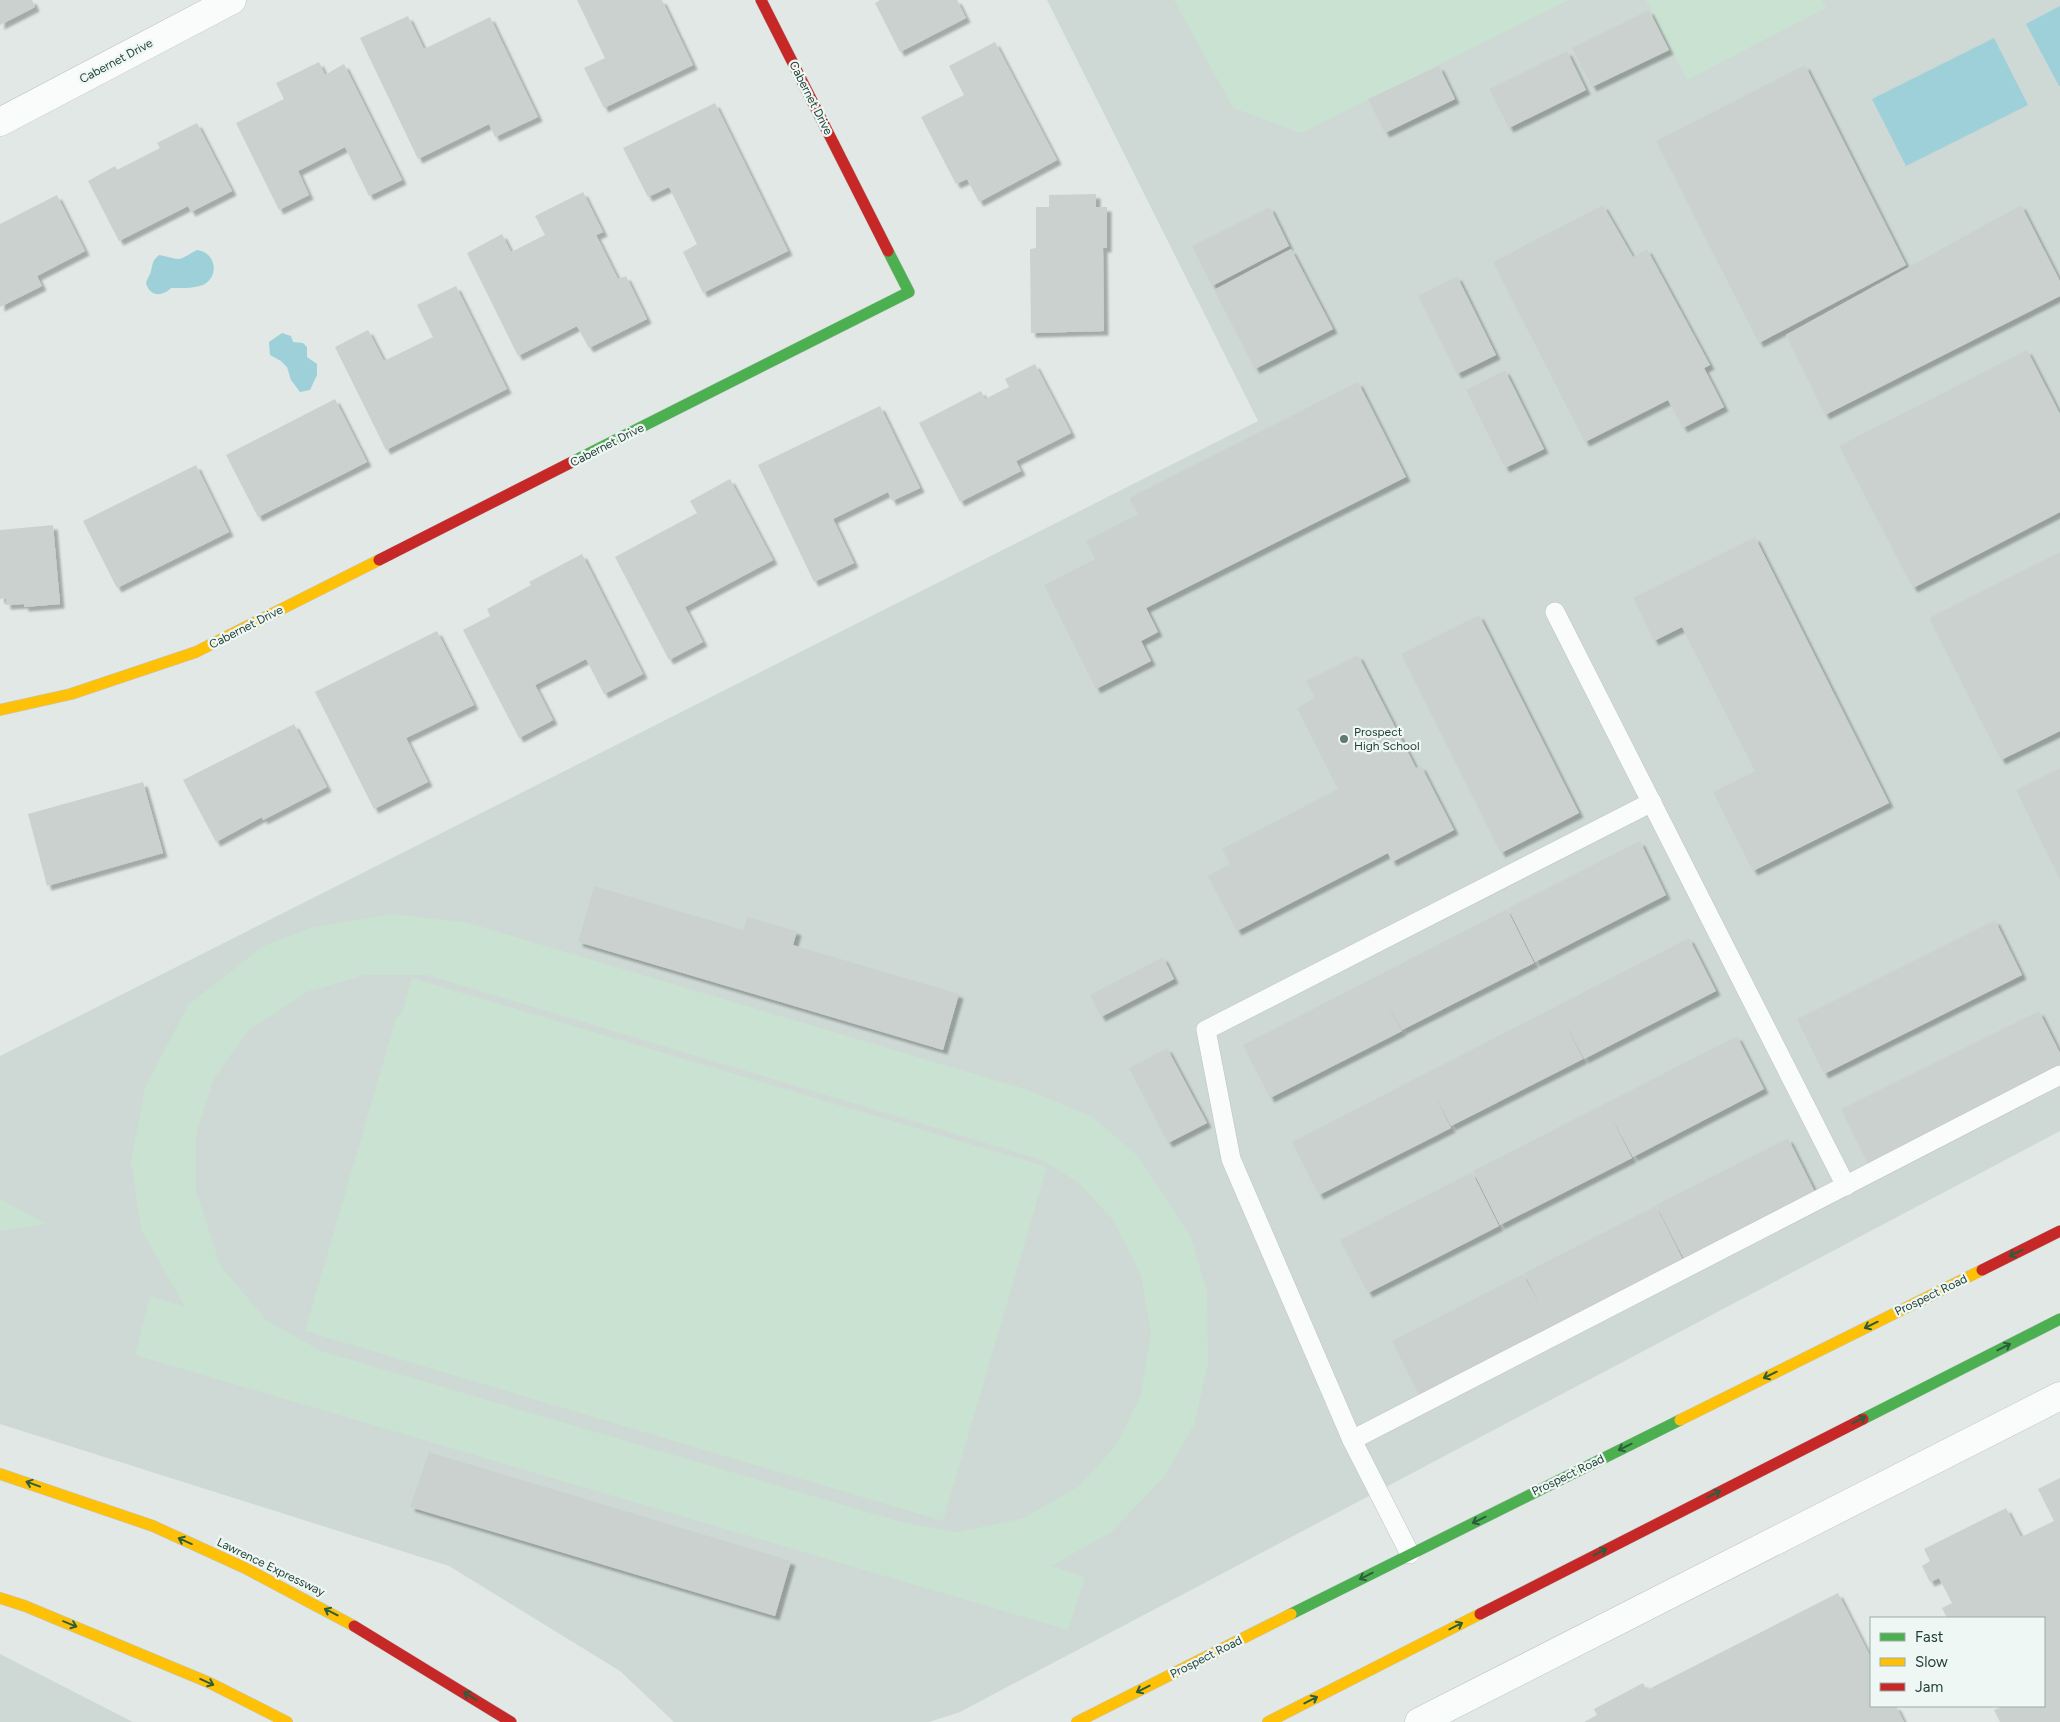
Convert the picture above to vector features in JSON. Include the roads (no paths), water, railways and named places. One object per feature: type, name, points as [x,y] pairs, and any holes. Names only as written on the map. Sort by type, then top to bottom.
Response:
[{"type":"main road","name":"Cabernet Drive","points":[[0,710],[71,694],[196,652],[909,292],[761,0]]},
{"type":"main road","name":"Prospect Road","points":[[1078,1722],[1410,1554],[2060,1231]]},
{"type":"main road","points":[[1268,1722],[2060,1319]]},
{"type":"main road","name":"Lawrence Expressway","points":[[0,1474],[153,1526],[245,1568],[348,1622],[511,1722]]},
{"type":"main road","points":[[0,1598],[24,1606],[210,1683],[287,1722]]},
{"type":"street","name":"Cabernet Drive","points":[[0,122],[232,0]]},
{"type":"street","points":[[1419,1722],[2060,1396]]},
{"type":"lane","points":[[1555,612],[1846,1186]]},
{"type":"lane","points":[[1410,1554],[1352,1440],[1231,1159],[1206,1030],[1652,802]]},
{"type":"lane","points":[[1352,1440],[2060,1075]]},
{"type":"water","points":[[2060,6],[2060,86],[2059,86],[2026,24]]},
{"type":"water","points":[[1994,38],[2028,105],[1906,166],[1872,99]]},
{"type":"water","points":[[197,250],[208,255],[214,265],[214,271],[208,281],[203,285],[195,287],[171,288],[160,294],[150,291],[146,283],[153,262],[159,255],[179,259]]},
{"type":"water","points":[[282,333],[291,336],[293,342],[303,343],[307,347],[307,357],[317,364],[317,375],[310,390],[300,392],[291,380],[287,367],[270,355],[269,342]]},
{"type":"place","name":"Prospect High School","points":[[1344,739]]}]
